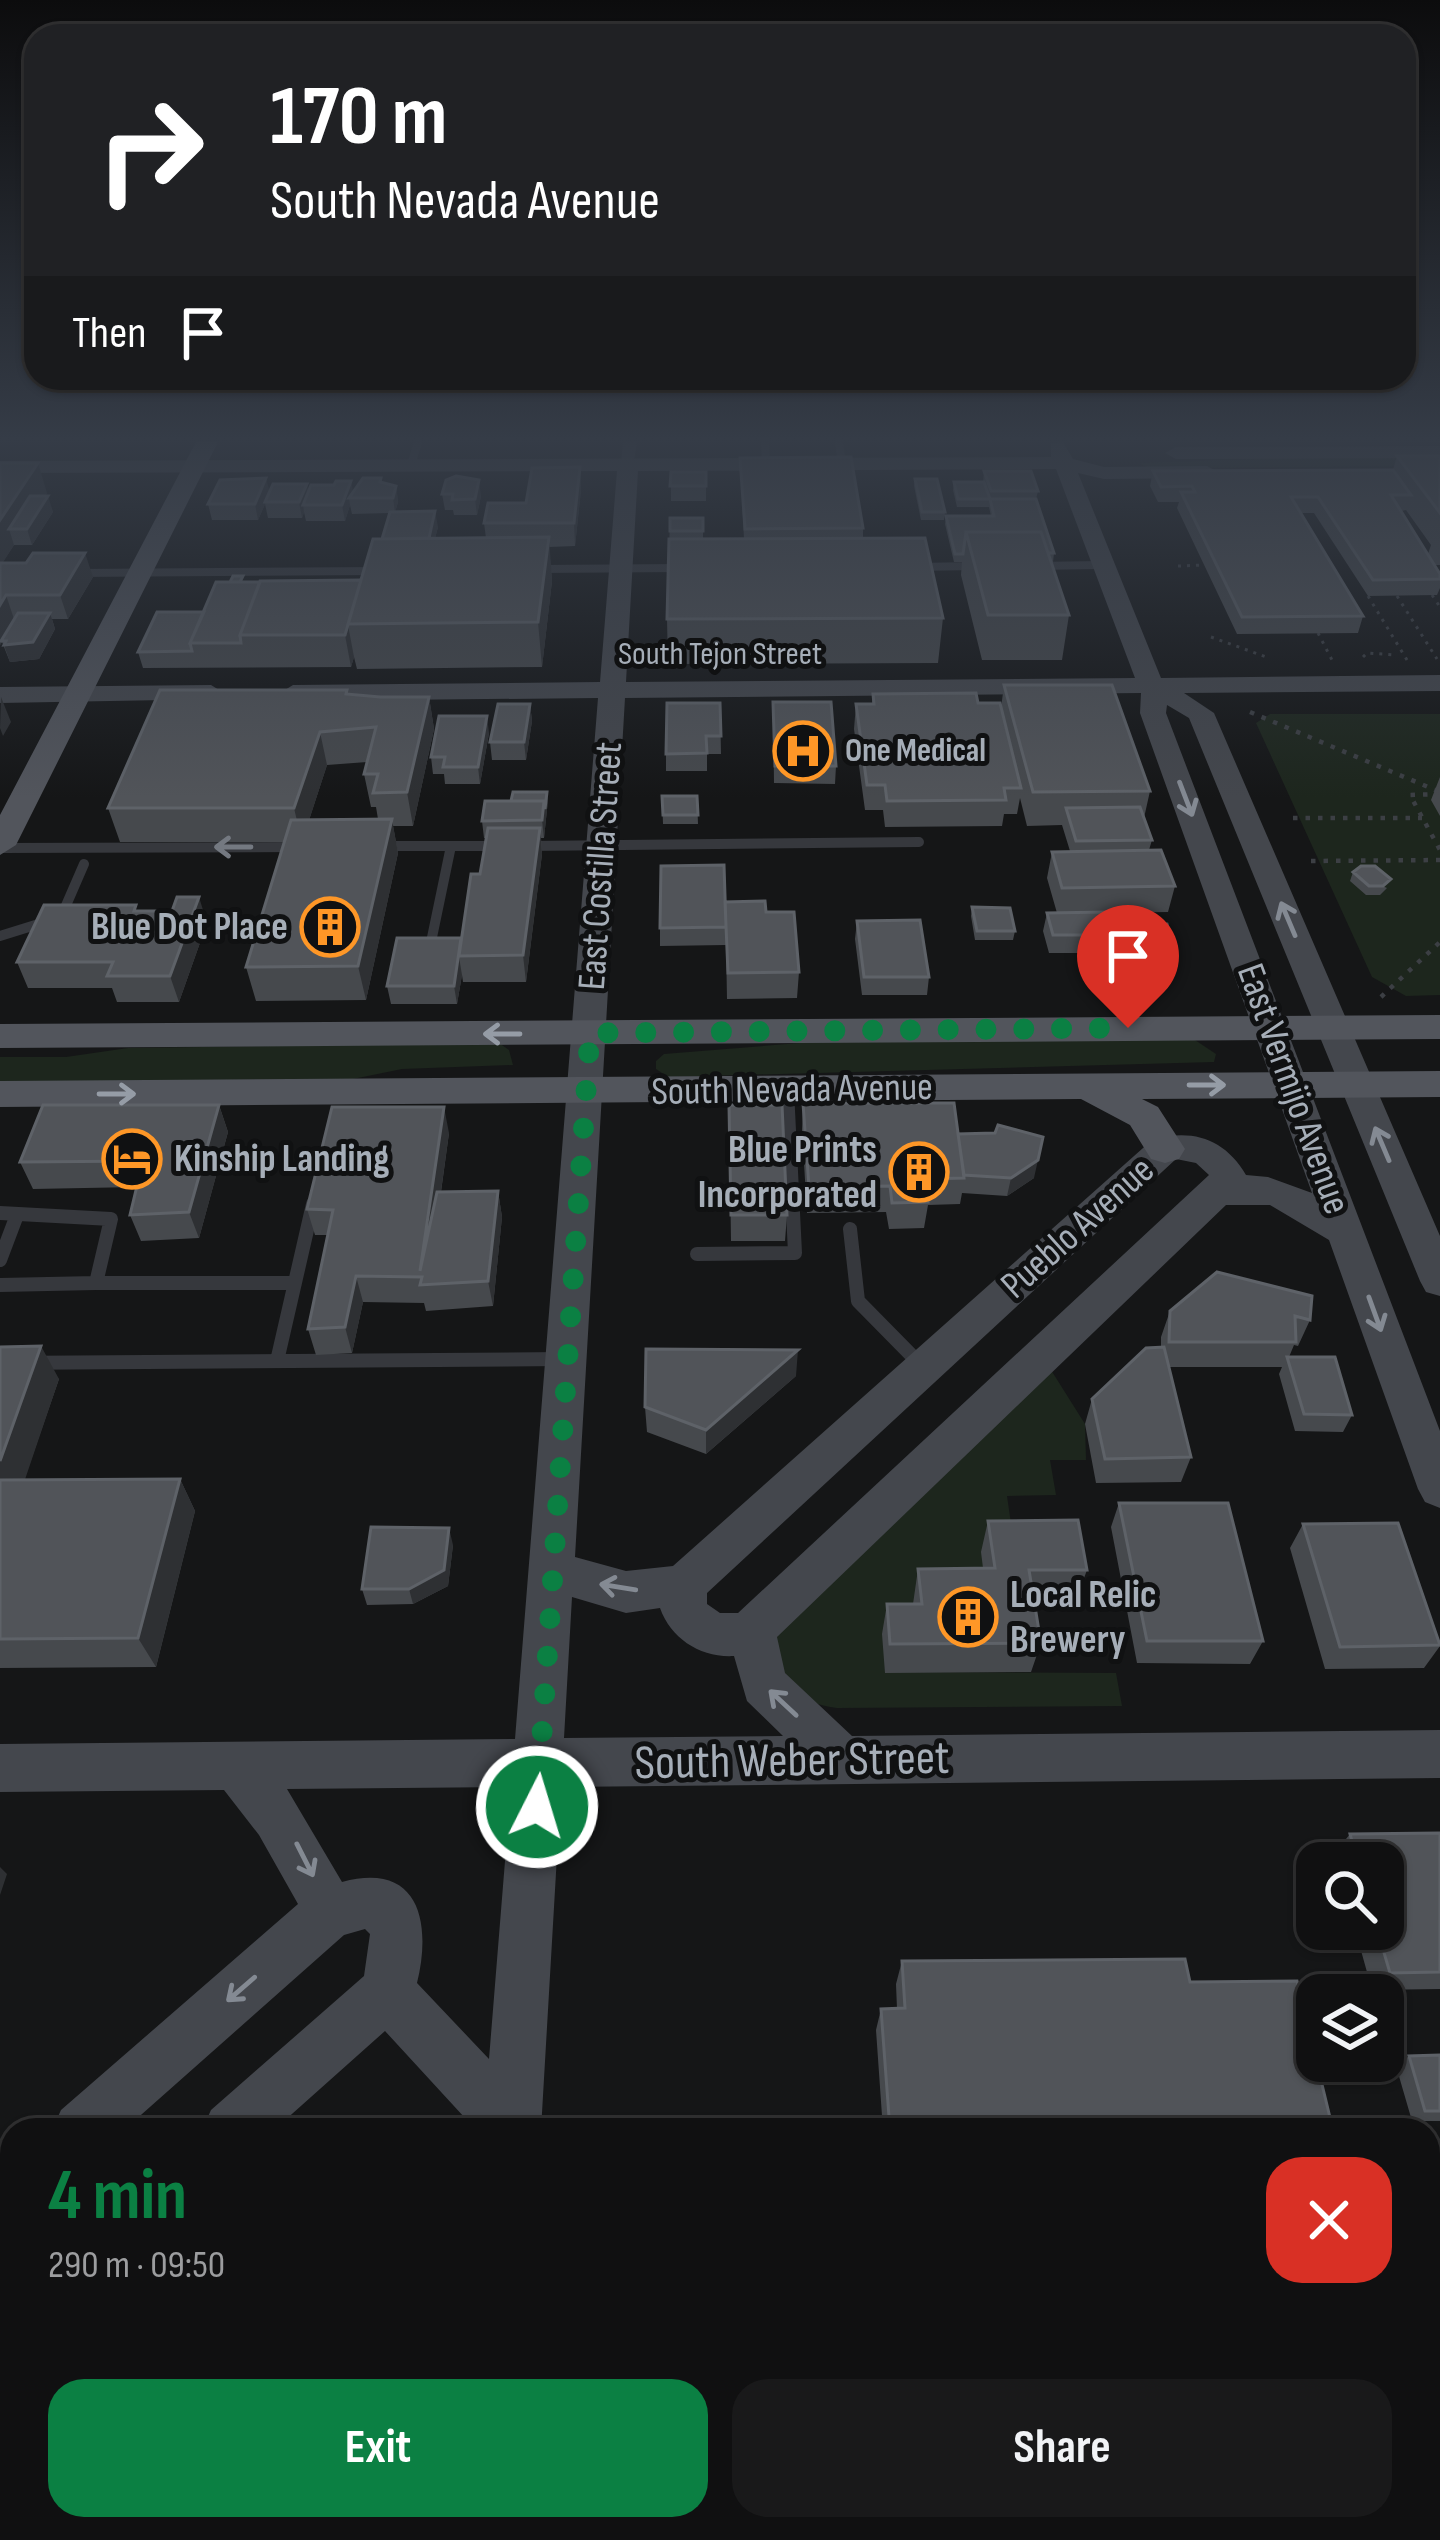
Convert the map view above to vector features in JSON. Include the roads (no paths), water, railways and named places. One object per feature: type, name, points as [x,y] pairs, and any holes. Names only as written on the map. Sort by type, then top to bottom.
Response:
[{"type":"main road","points":[[0,847],[10,805],[78,694],[146,561]]},
{"type":"main road","name":"South Nevada Avenue","points":[[0,1036],[1440,1028]]},
{"type":"main road","name":"South Nevada Avenue","points":[[2,1100],[336,1101],[586,1093],[1440,1084]]},
{"type":"main road","points":[[1086,1086],[1144,1116],[1165,1149]]},
{"type":"street","name":"East Costilla Street","points":[[513,2118],[541,1763],[621,561]]},
{"type":"street","name":"East Vermijo Avenue","points":[[1099,561],[1138,664],[1155,688],[1201,713],[1440,1281]]},
{"type":"street","name":"South Tejon Street","points":[[0,695],[1440,682]]},
{"type":"street","name":"East Vermijo Avenue","points":[[1155,688],[1153,713],[1440,1489]]},
{"type":"street","name":"Pueblo Avenue","points":[[684,1585],[1165,1149],[1195,1148],[1221,1161],[1228,1176],[1214,1194],[752,1630]]},
{"type":"street","points":[[1214,1194],[1242,1186],[1273,1190],[1344,1232]]},
{"type":"street","points":[[554,1572],[626,1592],[684,1585],[683,1610],[697,1627],[718,1637],[752,1630],[764,1684],[842,1760]]},
{"type":"street","name":"South Weber Street","points":[[0,1768],[1440,1754]]},
{"type":"street","points":[[236,1766],[275,1809],[303,1853],[329,1912]]},
{"type":"street","points":[[95,2118],[329,1912],[374,1900],[397,1923],[396,1957],[387,1992],[245,2118]]},
{"type":"street","points":[[387,1992],[503,2118]]},
{"type":"lane","points":[[1017,566],[1101,565]]},
{"type":"lane","points":[[898,567],[995,566]]},
{"type":"lane","points":[[514,570],[688,568]]},
{"type":"lane","points":[[68,573],[390,571]]},
{"type":"lane","points":[[360,846],[919,842]]},
{"type":"lane","points":[[430,947],[451,846]]},
{"type":"lane","points":[[0,847],[314,847]]},
{"type":"lane","points":[[0,936],[61,917],[84,865]]},
{"type":"lane","points":[[697,1254],[795,1253],[787,1090]]},
{"type":"lane","points":[[277,1361],[316,1192]]},
{"type":"lane","points":[[0,1213],[111,1219],[96,1283]]},
{"type":"lane","points":[[0,1260],[17,1215]]},
{"type":"lane","points":[[850,1229],[859,1301],[924,1368]]},
{"type":"lane","points":[[0,1285],[295,1283]]},
{"type":"lane","points":[[0,1363],[568,1359]]},
{"type":"place","name":"One Medical","points":[[803,751]]},
{"type":"place","name":"Blue Dot Place","points":[[330,927]]},
{"type":"place","name":"Kinship Landing","points":[[132,1159]]},
{"type":"place","name":"Blue Prints Incorporated","points":[[919,1172]]},
{"type":"place","name":"Local Relic Brewery","points":[[968,1617]]}]
